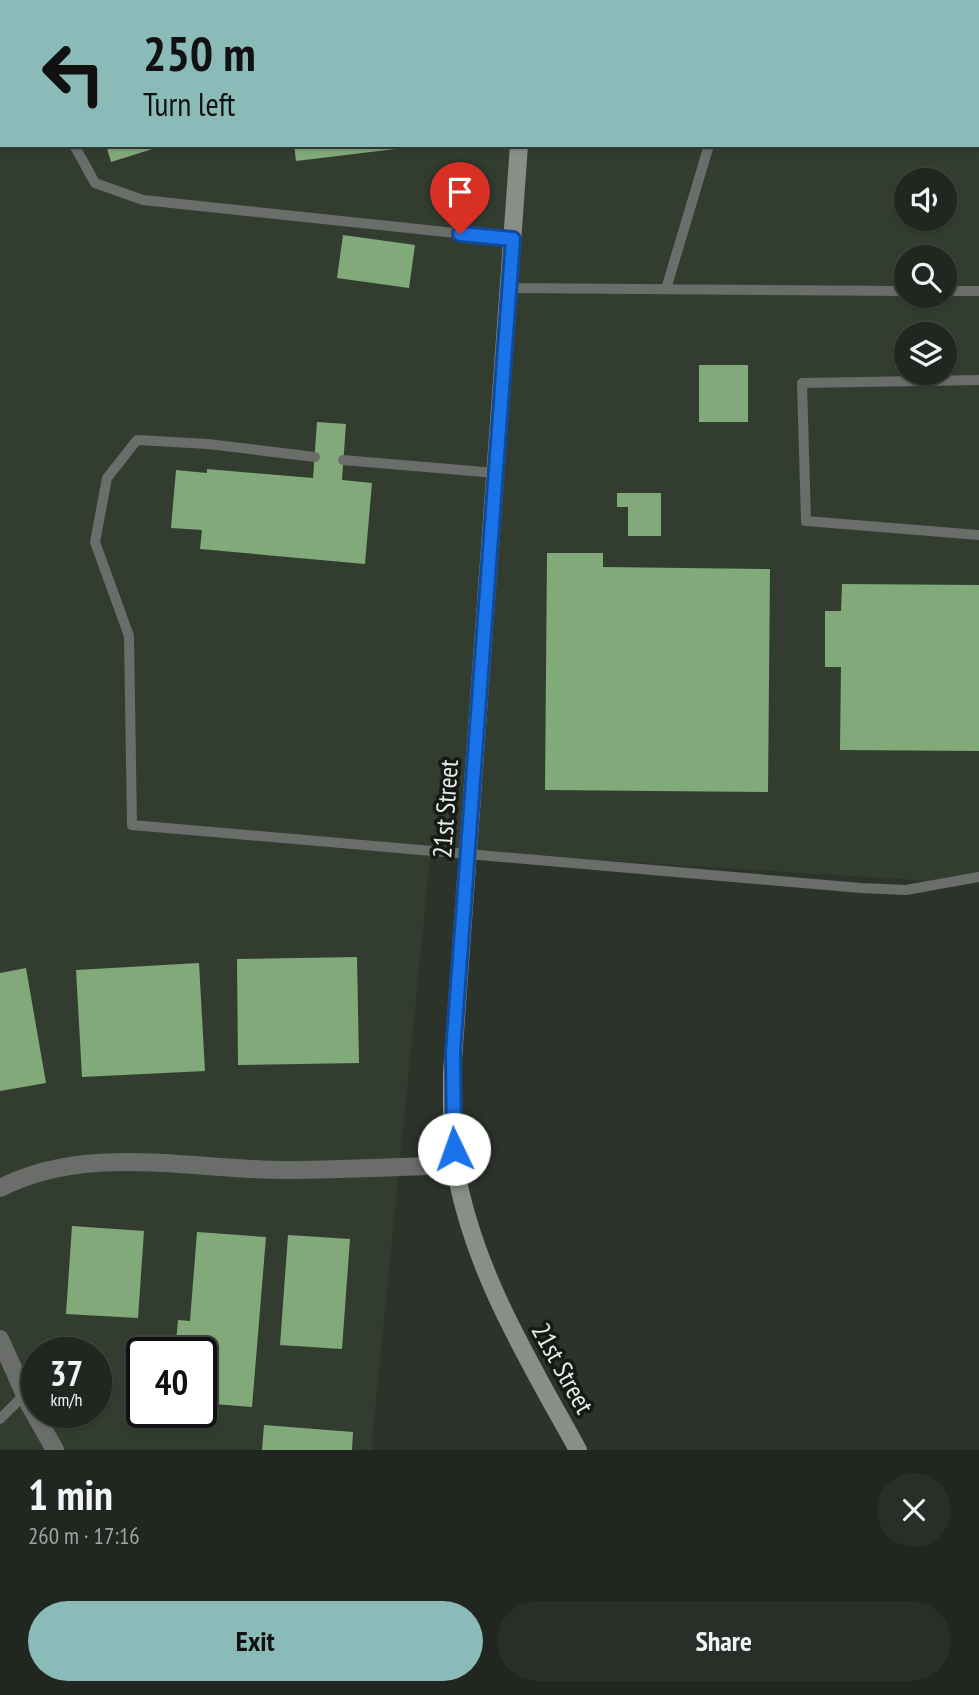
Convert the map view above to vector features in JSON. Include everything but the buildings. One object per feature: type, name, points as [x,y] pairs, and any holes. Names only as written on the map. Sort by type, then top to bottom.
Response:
[{"type":"street","name":"21st Street","points":[[519,147],[452,1073],[452,1134],[468,1223],[477,1252],[514,1336],[578,1450]]},
{"type":"street","points":[[0,1188],[44,1171],[74,1165],[134,1161],[283,1170],[456,1165]]},
{"type":"street","points":[[0,1339],[21,1385]]},
{"type":"street","points":[[43,1428],[55,1450]]},
{"type":"lane","points":[[75,147],[94,183],[143,201],[513,239]]},
{"type":"lane","points":[[666,289],[708,147]]},
{"type":"lane","points":[[510,288],[894,291]]},
{"type":"lane","points":[[957,291],[979,291]]},
{"type":"lane","points":[[979,380],[802,383],[806,521],[979,535]]},
{"type":"lane","points":[[315,457],[208,444],[137,440],[107,478],[94,542],[129,636],[132,825],[872,888],[906,890],[979,877]]},
{"type":"lane","points":[[343,460],[496,473]]},
{"type":"lane","points":[[0,1419],[21,1398]]},
{"type":"shaded area","points":[[0,147],[979,147],[979,884],[468,852],[430,859],[371,1450],[0,1450]]},
{"type":"route","points":[[454,1149],[453,1052],[513,239],[460,234]]}]
